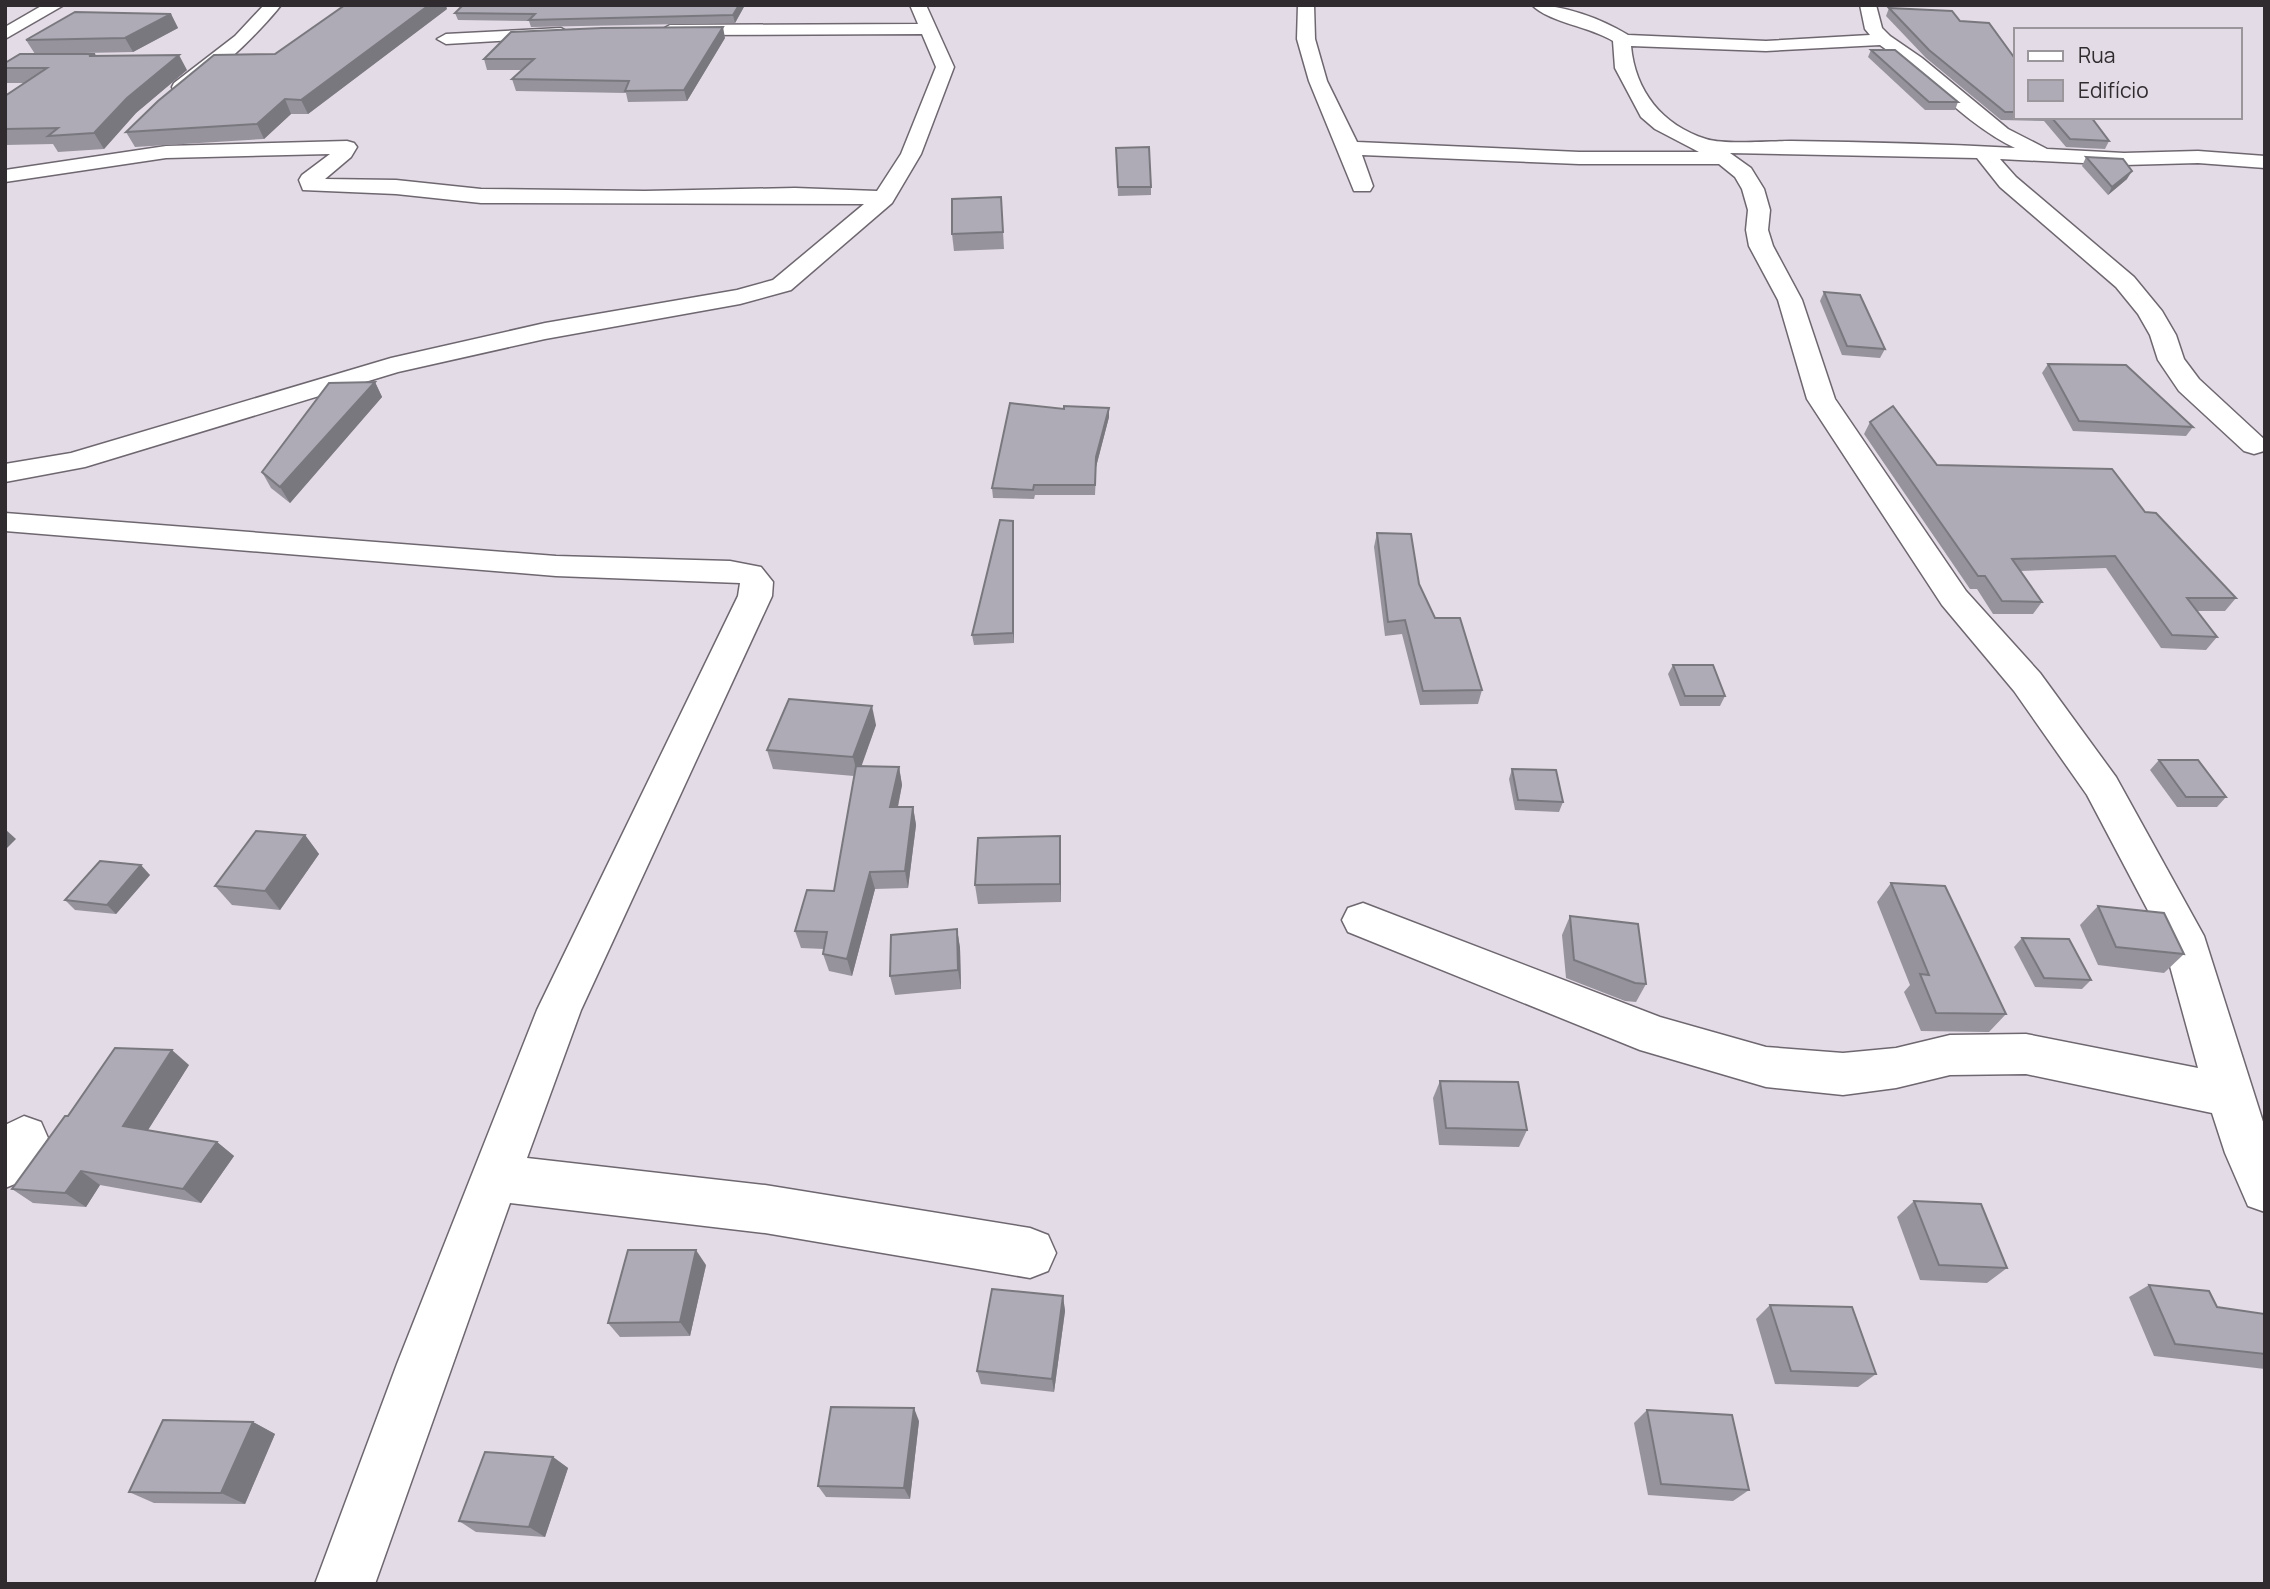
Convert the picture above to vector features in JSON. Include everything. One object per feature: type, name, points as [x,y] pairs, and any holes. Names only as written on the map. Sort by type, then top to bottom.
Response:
[{"type":"street","points":[[5,34],[56,5]]},
{"type":"street","points":[[169,97],[241,40],[273,5]]},
{"type":"street","points":[[1306,5],[1306,39],[1318,81],[1349,148],[1363,186]]},
{"type":"street","points":[[1540,5],[1558,14],[1598,26],[1622,40],[1766,46],[1884,40]]},
{"type":"street","points":[[1868,5],[1874,29],[1884,40],[1916,62],[2001,133],[2052,155]]},
{"type":"street","points":[[5,473],[75,461],[391,366],[545,331],[763,292],[782,285],[884,198],[911,154],[945,67],[922,17],[656,30]]},
{"type":"street","points":[[446,39],[578,32]]},
{"type":"street","points":[[1622,40],[1624,68],[1648,113],[1662,125],[1715,152],[1743,173],[1753,189],[1759,210],[1757,230],[1761,246],[1790,300],[1821,399],[1954,598],[2027,681],[2102,787],[2183,936],[2230,1096],[2249,1153],[2265,1189]]},
{"type":"street","points":[[188,59],[215,59]]},
{"type":"street","points":[[1987,152],[1997,145],[2001,133]]},
{"type":"street","points":[[110,159],[125,142]]},
{"type":"street","points":[[5,176],[110,159],[202,150],[347,147],[344,153],[310,180],[312,185],[396,187],[481,196],[645,198],[795,195],[884,198]]},
{"type":"street","points":[[1349,148],[1579,158],[1715,152],[1987,152],[2124,159],[2198,157],[2265,162]]},
{"type":"street","points":[[1987,152],[2008,182],[2125,282],[2149,311],[2163,335],[2171,360],[2189,385],[2253,445]]},
{"type":"street","points":[[5,522],[556,566],[730,571],[750,574],[757,582],[755,596],[559,1010],[424,1364],[345,1584]]},
{"type":"street","points":[[1363,920],[1656,1036],[1766,1066],[1843,1074],[1896,1069],[1950,1055],[2026,1054],[2230,1096]]},
{"type":"street","points":[[495,1178],[765,1209],[1030,1252]]},
{"type":"building","points":[[345,5],[429,5],[301,100],[285,99],[257,124],[126,132],[158,101],[214,55],[275,54]]},
{"type":"building","points":[[463,5],[739,5],[733,15],[529,20],[535,14],[455,13]]},
{"type":"building","points":[[1889,8],[1952,11],[1960,21],[1989,23],[2014,57],[2014,112],[2005,112],[1929,50]]},
{"type":"building","points":[[75,12],[171,14],[125,38],[26,40]]},
{"type":"building","points":[[723,27],[684,90],[625,91],[629,81],[512,79],[534,59],[484,59],[511,32]]},
{"type":"building","points":[[1871,50],[1895,50],[1958,102],[1929,102]]},
{"type":"building","points":[[20,54],[179,55],[127,98],[94,133],[48,136],[58,128],[5,129],[5,96],[47,68],[5,68],[5,63]]},
{"type":"building","points":[[2053,119],[2092,119],[2109,141],[2070,139]]},
{"type":"building","points":[[1149,147],[1151,187],[1118,187],[1116,148]]},
{"type":"building","points":[[2086,157],[2123,159],[2132,171],[2112,187]]},
{"type":"building","points":[[1001,197],[1003,232],[952,234],[952,199]]},
{"type":"building","points":[[1824,292],[1860,295],[1885,349],[1847,346]]},
{"type":"building","points":[[2048,364],[2126,365],[2193,427],[2079,421]]},
{"type":"building","points":[[375,382],[280,487],[262,472],[329,383]]},
{"type":"building","points":[[1010,403],[1064,409],[1064,406],[1109,408],[1096,457],[1095,485],[1034,485],[1033,490],[992,488]]},
{"type":"building","points":[[1893,406],[1937,465],[2112,469],[2145,512],[2156,513],[2236,598],[2187,598],[2217,637],[2172,635],[2115,556],[2012,559],[2042,602],[2002,601],[1985,576],[1978,576],[1870,422]]},
{"type":"building","points":[[1000,520],[1013,521],[1013,633],[972,635]]},
{"type":"building","points":[[1377,533],[1411,534],[1419,584],[1435,618],[1460,618],[1482,690],[1423,691],[1405,620],[1388,622]]},
{"type":"building","points":[[1673,665],[1713,665],[1725,696],[1685,696]]},
{"type":"building","points":[[789,699],[872,706],[853,757],[767,750]]},
{"type":"building","points":[[2159,760],[2198,760],[2226,797],[2186,797]]},
{"type":"building","points":[[856,766],[899,767],[890,807],[913,807],[905,871],[870,872],[847,959],[823,954],[827,932],[795,931],[807,890],[834,891]]},
{"type":"building","points":[[1512,769],[1556,770],[1563,802],[1518,800]]},
{"type":"building","points":[[256,831],[305,835],[265,891],[215,886]]},
{"type":"building","points":[[1060,836],[1060,884],[975,885],[978,838]]},
{"type":"building","points":[[100,861],[141,865],[107,905],[65,900]]},
{"type":"building","points":[[1891,883],[1945,886],[2006,1014],[1936,1013],[1920,974],[1929,975]]},
{"type":"building","points":[[2098,906],[2164,913],[2184,954],[2116,947]]},
{"type":"building","points":[[1570,916],[1638,924],[1646,984],[1635,983],[1574,960]]},
{"type":"building","points":[[957,929],[958,970],[890,976],[891,935]]},
{"type":"building","points":[[2022,938],[2069,939],[2091,980],[2044,978]]},
{"type":"building","points":[[115,1048],[172,1050],[123,1126],[217,1142],[183,1189],[81,1171],[65,1193],[12,1189],[65,1116],[68,1116]]},
{"type":"building","points":[[1440,1081],[1518,1082],[1527,1130],[1446,1128]]},
{"type":"building","points":[[1914,1201],[1981,1204],[2007,1268],[1939,1265]]},
{"type":"building","points":[[628,1250],[696,1250],[680,1322],[608,1323]]},
{"type":"building","points":[[2149,1285],[2209,1291],[2217,1307],[2265,1314],[2265,1354],[2175,1344]]},
{"type":"building","points":[[992,1289],[1063,1296],[1052,1379],[977,1371]]},
{"type":"building","points":[[1770,1305],[1852,1307],[1876,1374],[1791,1371]]},
{"type":"building","points":[[831,1407],[914,1408],[904,1488],[818,1486]]},
{"type":"building","points":[[1647,1410],[1732,1415],[1749,1490],[1661,1484]]},
{"type":"building","points":[[163,1420],[253,1422],[221,1493],[129,1492]]},
{"type":"building","points":[[485,1452],[553,1457],[529,1527],[459,1521]]}]
